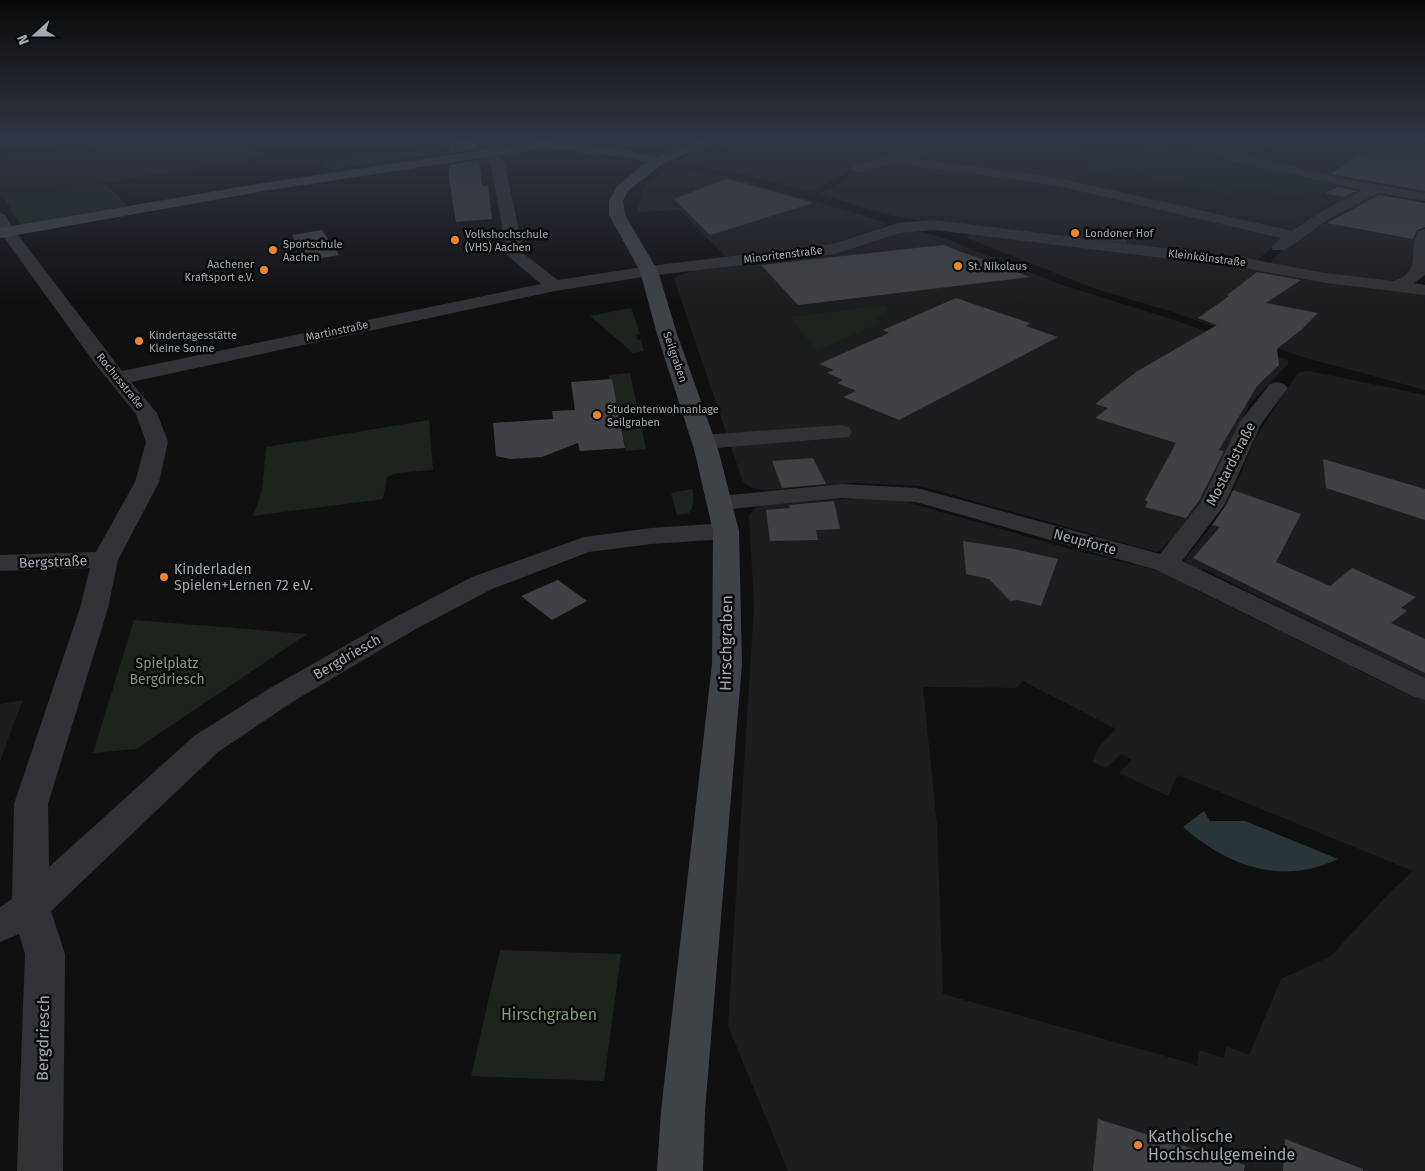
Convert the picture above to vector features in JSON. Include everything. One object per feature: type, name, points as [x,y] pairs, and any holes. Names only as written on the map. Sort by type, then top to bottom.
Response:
[{"type":"street","points":[[3,228],[209,196]]},
{"type":"street","points":[[504,196],[516,256],[555,286],[649,271]]},
{"type":"street","name":"Seilgraben","points":[[619,196],[616,201],[617,215],[649,271],[667,334],[704,442],[720,503]]},
{"type":"street","points":[[1118,196],[1293,236]]},
{"type":"street","points":[[1259,265],[1293,236],[1327,214],[1363,196]]},
{"type":"street","name":"Minoritenstraße","points":[[649,271],[828,250],[898,228],[914,226],[934,225],[1019,235]]},
{"type":"street","name":"Rochusstraße","points":[[3,228],[103,360],[146,413],[157,442],[147,482],[105,560]]},
{"type":"street","points":[[1395,286],[1422,272],[1422,249],[1425,234]]},
{"type":"street","name":"Kleinkölnstraße","points":[[1019,235],[1259,265],[1326,278],[1425,290]]},
{"type":"street","name":"Martinstraße","points":[[118,378],[555,286]]},
{"type":"street","name":"Mostardstraße","points":[[1166,564],[1213,504],[1250,423],[1277,388]]},
{"type":"street","points":[[704,442],[841,432]]},
{"type":"street","name":"Neupforte","points":[[720,503],[842,491],[916,495],[1166,564],[1425,690]]},
{"type":"street","name":"Hirschgraben","points":[[680,1171],[684,1101],[727,664],[726,531],[720,503]]},
{"type":"street","name":"Bergdriesch","points":[[16,917],[206,744],[283,694],[404,624],[482,582],[584,545],[651,536],[726,531]]},
{"type":"street","name":"Bergstraße","points":[[0,563],[105,560]]},
{"type":"street","name":"Bergdriesch","points":[[40,1171],[45,954],[16,917],[31,804],[94,608],[105,560]]},
{"type":"shaded area","points":[[1,196],[25,196],[4,199]]},
{"type":"shaded area","points":[[641,196],[795,196],[888,223],[883,227],[829,245],[726,257],[680,210],[637,212]]},
{"type":"shaded area","points":[[825,196],[1111,196],[1284,237],[1256,261],[928,222],[893,216]]},
{"type":"shaded area","points":[[1126,196],[1354,196],[1291,233]]},
{"type":"shaded area","points":[[1373,196],[1397,196],[1411,198],[1422,203],[1421,231],[1414,262],[1410,269],[1395,281],[1379,282],[1269,263],[1290,243],[1321,222]]},
{"type":"shaded area","points":[[1101,227],[1129,230],[1127,243],[1098,240]]},
{"type":"shaded area","points":[[914,230],[941,237],[1059,284],[1168,318],[1288,360],[1288,364],[1249,405],[1203,504],[1161,550],[1156,552],[920,486],[853,483],[766,490],[753,488],[743,482],[674,279],[677,276],[693,271],[838,253],[896,233]]},
{"type":"shaded area","points":[[977,233],[1185,257],[1425,294],[1425,390],[1303,357],[1175,313],[1093,288],[967,238],[969,234]]},
{"type":"shaded area","points":[[1309,371],[1425,395],[1425,678],[1203,569],[1198,572],[1185,561],[1187,556],[1225,510],[1257,435],[1298,373]]},
{"type":"shaded area","points":[[869,497],[903,501],[1070,549],[1172,574],[1197,586],[1193,589],[1273,628],[1277,625],[1289,630],[1285,634],[1339,661],[1344,657],[1357,663],[1353,668],[1418,699],[1425,697],[1425,1171],[788,1171],[728,1026],[754,606],[749,516],[754,509],[765,505]],"holes":[[[1023,681],[1116,729],[1100,745],[1092,762],[1106,768],[1121,754],[1132,760],[1119,773],[1168,796],[1178,775],[1413,871],[1391,891],[1331,956],[1281,979],[1249,1055],[1226,1046],[1224,1058],[1199,1050],[1197,1065],[943,994],[937,826],[923,687],[1016,688]]]},
{"type":"shaded area","points":[[23,700],[12,728],[0,762],[0,704]]},
{"type":"shaded area","points":[[1204,811],[1210,821],[1245,821],[1338,859],[1317,867],[1296,871],[1256,868],[1218,852],[1200,841],[1183,827]]},
{"type":"green space","points":[[25,196],[117,196],[128,206],[21,225],[4,199]]},
{"type":"green space","points":[[1287,196],[1319,196],[1316,197],[1335,202],[1329,205]]},
{"type":"green space","points":[[884,305],[889,310],[875,317],[883,322],[816,351],[791,317]]},
{"type":"green space","points":[[631,308],[640,334],[636,335],[638,340],[641,340],[644,351],[633,353],[590,316]]},
{"type":"green space","points":[[630,373],[637,406],[617,407],[609,375]]},
{"type":"green space","points":[[429,420],[433,470],[397,473],[387,477],[383,499],[253,516],[262,491],[266,447]]},
{"type":"green space","points":[[640,420],[646,449],[626,451],[622,431],[633,430],[631,421]]},
{"type":"green space","points":[[692,489],[694,501],[689,513],[677,515],[671,493]]},
{"type":"green space","name":"Spielplatz Bergdriesch","points":[[134,620],[307,634],[136,749],[93,753]]},
{"type":"green space","name":"Hirschgraben","points":[[500,950],[621,954],[604,1081],[471,1076]]},
{"type":"building","points":[[452,196],[489,196],[492,219],[456,222]]},
{"type":"building","points":[[683,196],[787,196],[813,203],[710,235],[674,199]]},
{"type":"building","points":[[1378,196],[1425,203],[1425,227],[1417,230],[1413,239],[1327,223]]},
{"type":"building","points":[[322,230],[339,255],[305,261],[292,235]]},
{"type":"building","points":[[943,245],[1030,277],[798,305],[761,265]]},
{"type":"building","points":[[1257,272],[1301,280],[1266,303],[1318,313],[1301,330],[1277,349],[1279,365],[1257,386],[1219,450],[1224,451],[1199,501],[1186,518],[1145,507],[1148,502],[1145,500],[1176,443],[1095,418],[1108,408],[1095,404],[1136,372],[1217,325],[1198,318],[1229,296],[1227,295]]},
{"type":"building","points":[[956,298],[1030,323],[1026,326],[1058,337],[899,420],[843,397],[856,391],[837,383],[843,380],[827,373],[834,370],[819,364],[889,333],[883,330]]},
{"type":"building","name":"Studentenwohnanlage Seilgraben","points":[[612,379],[625,448],[580,451],[578,443],[542,457],[510,459],[496,456],[493,423],[553,419],[552,411],[575,410],[571,382]]},
{"type":"building","points":[[813,458],[826,484],[782,488],[772,461]]},
{"type":"building","points":[[1323,459],[1425,489],[1425,520],[1326,488]]},
{"type":"building","points":[[1233,490],[1301,514],[1276,562],[1330,586],[1352,568],[1416,597],[1401,608],[1407,611],[1391,623],[1425,639],[1425,673],[1193,558],[1220,527],[1212,525],[1226,505]]},
{"type":"building","points":[[834,501],[840,529],[816,530],[818,540],[770,541],[766,510],[790,508],[789,505]]},
{"type":"building","points":[[963,541],[1014,549],[1058,559],[1041,606],[1017,600],[1010,601],[989,579],[966,574]]},
{"type":"building","points":[[558,580],[587,601],[552,620],[521,596]]},
{"type":"building","name":"Katholische Hochschulgemeinde","points":[[1098,1119],[1245,1165],[1244,1171],[1093,1171]]},
{"type":"building","name":"Katholische Hochschulgemeinde","points":[[1285,1139],[1363,1169],[1363,1171],[1283,1171]]},
{"type":"place","name":"Londoner Hof","points":[[1075,233]]},
{"type":"place","name":"Volkshochschule (VHS) Aachen","points":[[455,240]]},
{"type":"place","name":"Sportschule Aachen","points":[[273,250]]},
{"type":"place","name":"St. Nikolaus","points":[[958,266]]},
{"type":"place","name":"Aachener Kraftsport e.V.","points":[[264,270]]},
{"type":"place","name":"Kindertagesstätte Kleine Sonne","points":[[139,341]]},
{"type":"place","name":"Studentenwohnanlage Seilgraben","points":[[597,415]]},
{"type":"place","name":"Kinderladen Spielen+Lernen 72 e.V.","points":[[164,577]]},
{"type":"place","name":"Katholische Hochschulgemeinde","points":[[1138,1145]]}]
